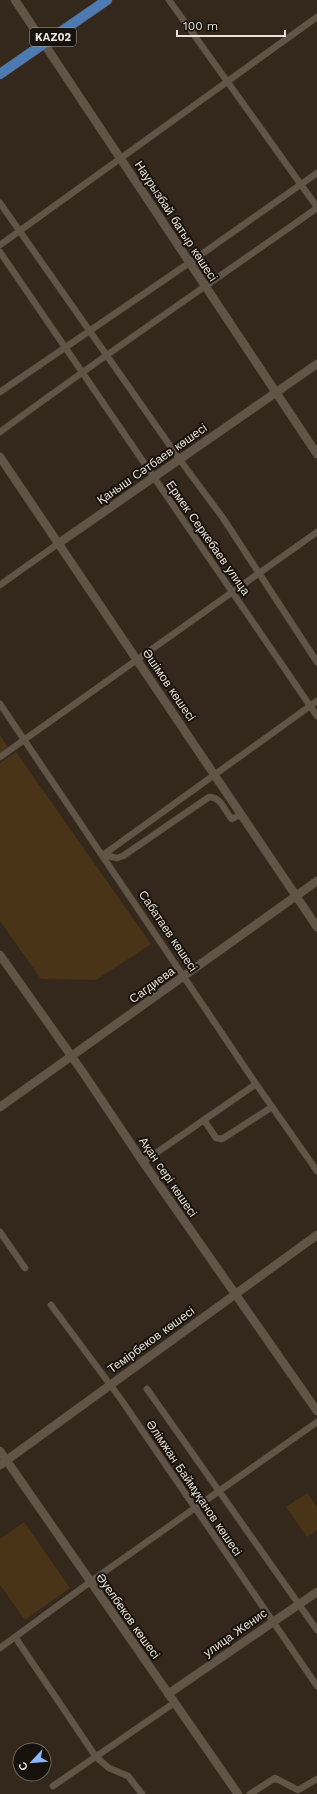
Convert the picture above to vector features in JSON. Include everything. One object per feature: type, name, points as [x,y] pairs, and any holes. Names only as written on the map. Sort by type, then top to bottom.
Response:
[{"type":"highway","name":"KАZ02","points":[[0,74],[107,0]]},
{"type":"street","name":"Наурызбай батыр көшесі","points":[[15,0],[317,454]]},
{"type":"street","points":[[0,432],[82,371],[205,287],[317,207],[169,0]]},
{"type":"street","points":[[0,245],[120,157],[228,82],[317,17]]},
{"type":"street","points":[[0,392],[66,348],[317,173]]},
{"type":"street","name":"Ермек Серкебаев улица","points":[[0,203],[89,332],[222,518],[317,662]]},
{"type":"street","name":"Ермек Серкебаев улица","points":[[0,252],[317,716]]},
{"type":"street","name":"Қаныш Сәтбаев көшесі","points":[[0,585],[317,364]]},
{"type":"street","name":"Әшімов көшесі","points":[[0,457],[216,775],[295,897],[317,927]]},
{"type":"street","points":[[0,757],[317,532]]},
{"type":"street","points":[[103,855],[317,701]]},
{"type":"street","name":"Сабатаев көшесі","points":[[0,704],[317,1172]]},
{"type":"street","points":[[103,855],[117,858],[123,856],[209,797],[215,797],[219,800],[232,819],[241,814]]},
{"type":"street","name":"Сагдиева","points":[[0,1107],[317,881]]},
{"type":"street","name":"Ақан сері көшесі","points":[[0,955],[72,1056],[317,1412]]},
{"type":"street","points":[[144,1162],[256,1084]]},
{"type":"street","points":[[204,1120],[216,1138],[222,1139],[272,1106]]},
{"type":"street","points":[[0,1232],[25,1268]]},
{"type":"street","name":"Темірбеков көшесі","points":[[3,1462],[317,1235]]},
{"type":"street","name":"Әлімжан Баймұқанов көшесі","points":[[51,1305],[196,1509],[317,1686]]},
{"type":"street","name":"Әлімжан Баймұқанов көшесі","points":[[147,1389],[317,1630]]},
{"type":"street","points":[[0,1648],[90,1582],[196,1509],[317,1422]]},
{"type":"street","name":"Әуелбеков көшесі","points":[[0,1451],[3,1462],[90,1582],[238,1794]]},
{"type":"street","name":"улица Женис","points":[[168,1694],[317,1592]]},
{"type":"street","points":[[16,1637],[96,1757],[109,1768],[128,1776],[142,1794]]},
{"type":"street","points":[[53,1786],[174,1703]]},
{"type":"street","points":[[250,1794],[275,1778],[298,1790],[317,1779]]},
{"type":"shaded area","points":[[0,735],[8,747],[0,753]]},
{"type":"shaded area","points":[[16,752],[151,944],[96,980],[41,979],[0,921],[0,763]]},
{"type":"shaded area","points":[[307,1493],[317,1507],[317,1530],[307,1537],[286,1507]]},
{"type":"shaded area","points":[[24,1522],[70,1588],[25,1620],[0,1585],[0,1539]]}]
